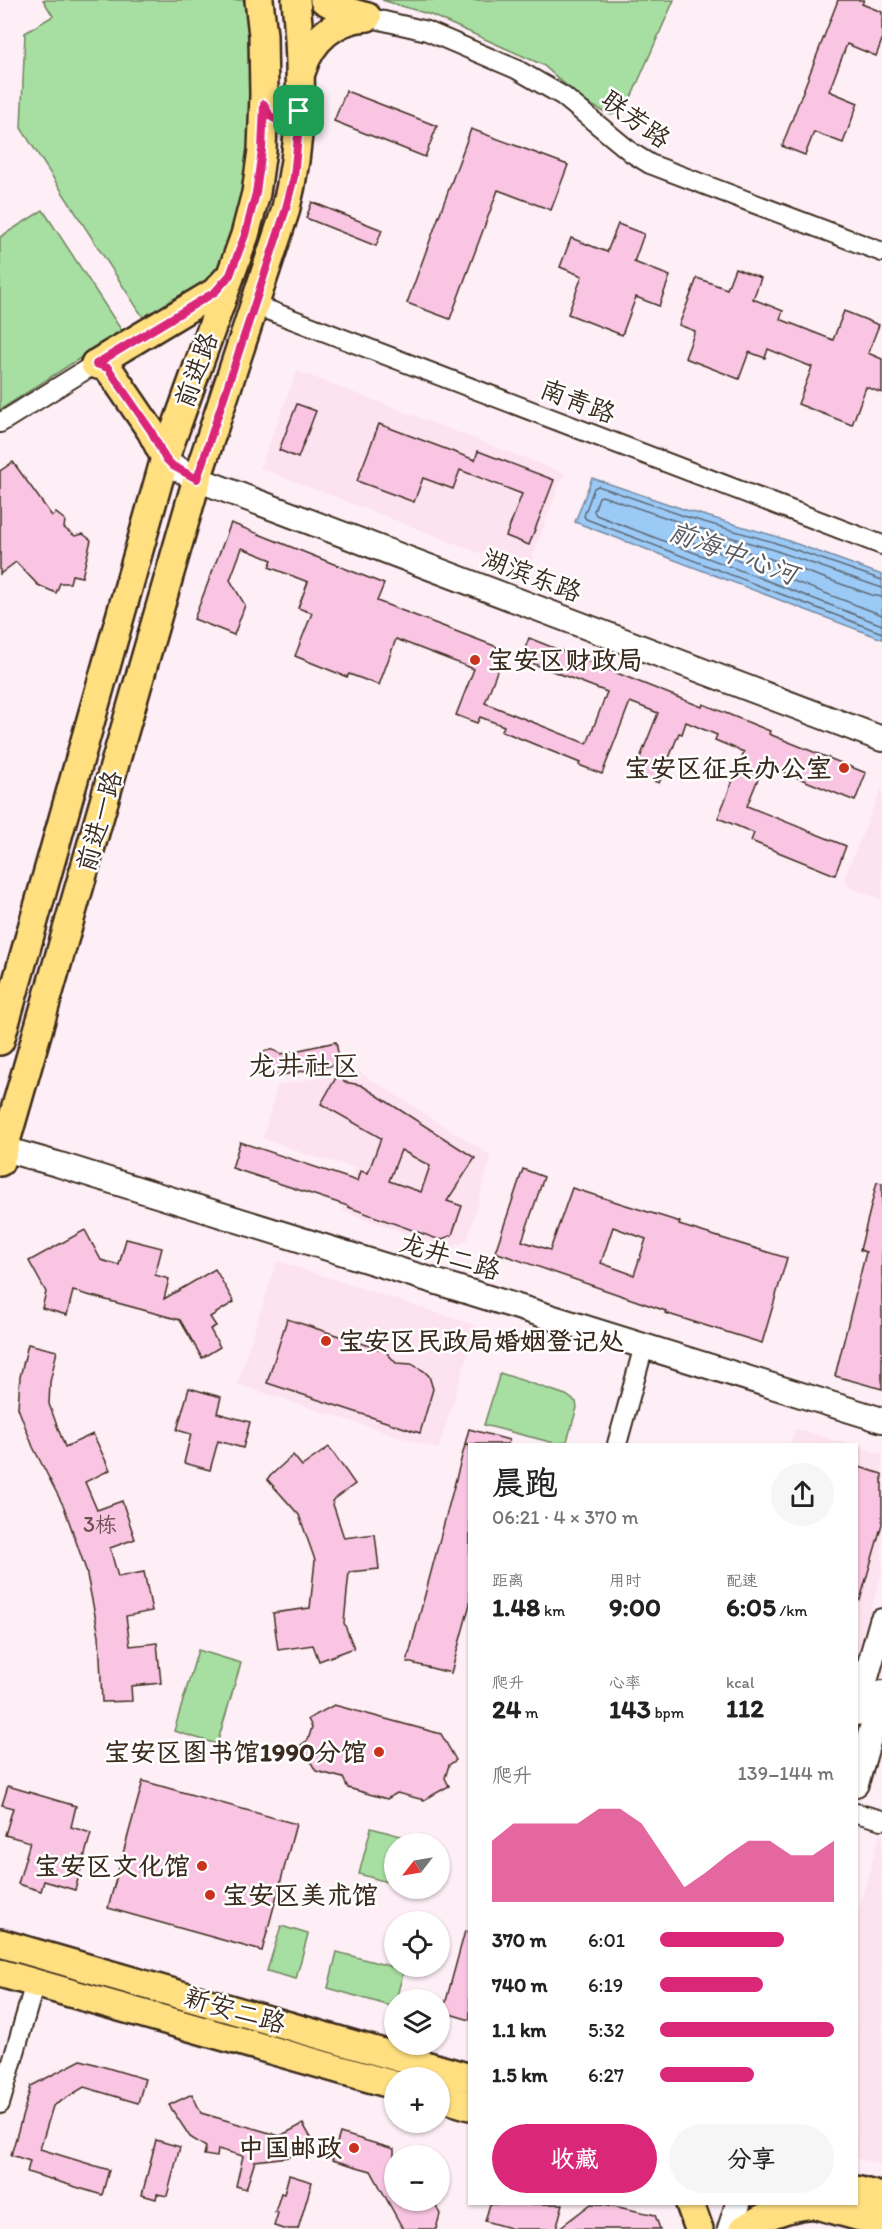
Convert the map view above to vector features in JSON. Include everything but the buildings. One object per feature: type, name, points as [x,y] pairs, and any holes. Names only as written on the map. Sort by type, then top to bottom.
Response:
[{"type":"main road","name":"前进路","points":[[165,458],[245,235],[256,193],[264,104],[263,35],[259,0]]},
{"type":"main road","name":"前进路","points":[[197,479],[285,212],[296,161],[301,105],[301,71],[296,0]]},
{"type":"main road","points":[[324,0],[342,10],[367,17]]},
{"type":"main road","points":[[301,71],[314,44],[326,32],[348,20],[367,17]]},
{"type":"main road","points":[[264,104],[270,116],[280,122],[296,116],[301,105]]},
{"type":"main road","points":[[261,156],[271,145],[282,144],[292,150],[296,161]]},
{"type":"main road","points":[[96,364],[215,292],[230,275]]},
{"type":"main road","points":[[96,364],[108,368],[151,431],[165,458]]},
{"type":"main road","name":"湖滨东路","points":[[165,458],[173,466],[197,479],[882,739]]},
{"type":"main road","name":"前进一路","points":[[0,1041],[165,458]]},
{"type":"main road","name":"前进一路","points":[[1,1153],[197,479]]},
{"type":"main road","name":"龙井二路","points":[[1,1153],[57,1164],[882,1420]]},
{"type":"main road","points":[[858,1706],[882,1621]]},
{"type":"main road","points":[[858,1777],[882,1693]]},
{"type":"main road","name":"新安二路","points":[[0,1943],[468,2077]]},
{"type":"main road","name":"新安二路","points":[[0,1972],[384,2082]]},
{"type":"main road","points":[[450,2100],[468,2105]]},
{"type":"main road","points":[[858,2191],[882,2198]]},
{"type":"main road","points":[[690,2205],[699,2229]]},
{"type":"main road","points":[[713,2229],[720,2205]]},
{"type":"main road","points":[[730,2229],[738,2205]]},
{"type":"main road","points":[[744,2229],[785,2209],[808,2205]]},
{"type":"main road","points":[[818,2205],[882,2223]]},
{"type":"street","name":"联芳路","points":[[367,17],[427,31],[516,69],[563,96],[632,153],[650,164],[882,252]]},
{"type":"street","name":"南青路","points":[[255,305],[882,546]]},
{"type":"street","points":[[0,423],[96,364]]},
{"type":"street","points":[[617,1443],[644,1346]]},
{"type":"street","points":[[858,1814],[882,1820]]},
{"type":"street","points":[[0,2104],[35,1983]]},
{"type":"shaded area","points":[[297,371],[564,473],[527,571],[260,468]]},
{"type":"shaded area","points":[[882,788],[882,899],[849,887],[844,878]]},
{"type":"shaded area","points":[[356,1070],[491,1156],[467,1241],[448,1248],[342,1211],[356,1167],[314,1157],[263,1138],[277,1086]]},
{"type":"shaded area","points":[[277,1261],[477,1326],[438,1449],[237,1384]]},
{"type":"shaded area","points":[[795,1429],[844,1443],[790,1443]]},
{"type":"shaded area","points":[[858,1447],[882,1454],[882,1571],[858,1658]]},
{"type":"shaded area","points":[[880,1834],[882,1835],[882,2165],[858,2159],[858,1911]]},
{"type":"green space","points":[[43,0],[245,0],[250,54],[251,162],[223,272],[148,325],[21,128],[25,33],[53,16]]},
{"type":"green space","points":[[382,0],[674,0],[626,109],[611,115],[585,102],[543,65],[431,15]]},
{"type":"green space","points":[[43,210],[122,331],[0,410],[0,237]]},
{"type":"green space","points":[[500,1373],[566,1395],[576,1402],[577,1408],[567,1441],[561,1443],[484,1425]]},
{"type":"green space","points":[[198,1650],[241,1663],[217,1744],[174,1731]]},
{"type":"green space","points":[[371,1828],[390,1833],[384,1833],[384,1881],[359,1874]]},
{"type":"green space","points":[[281,1926],[308,1934],[296,1979],[267,1971]]},
{"type":"green space","points":[[337,1952],[384,1965],[384,1977],[402,1977],[399,1989],[384,1989],[384,2004],[328,1988]]},
{"type":"water","name":"前海中心河","points":[[592,478],[689,511],[775,536],[882,575],[882,639],[575,522]]},
{"type":"place","name":"宝安区财政局","points":[[475,660]]},
{"type":"place","name":"宝安区征兵办公室","points":[[844,768]]},
{"type":"place","name":"宝安区民政局婚姻登记处","points":[[326,1341]]},
{"type":"place","name":"宝安区图书馆1990分馆","points":[[379,1752]]},
{"type":"place","name":"宝安区文化馆","points":[[202,1866]]},
{"type":"place","name":"宝安区美术馆","points":[[210,1895]]},
{"type":"place","name":"中国邮政","points":[[354,2148]]},
{"type":"district","name":"龙井社区","points":[[304,1065]]},
{"type":"route","points":[[264,104],[270,116],[280,122],[291,119],[299,111],[301,105],[294,177],[285,212],[197,479],[173,466],[165,458],[151,431],[108,368],[96,364],[215,292],[222,285],[230,275],[245,235],[256,193],[262,150],[264,104]]}]
